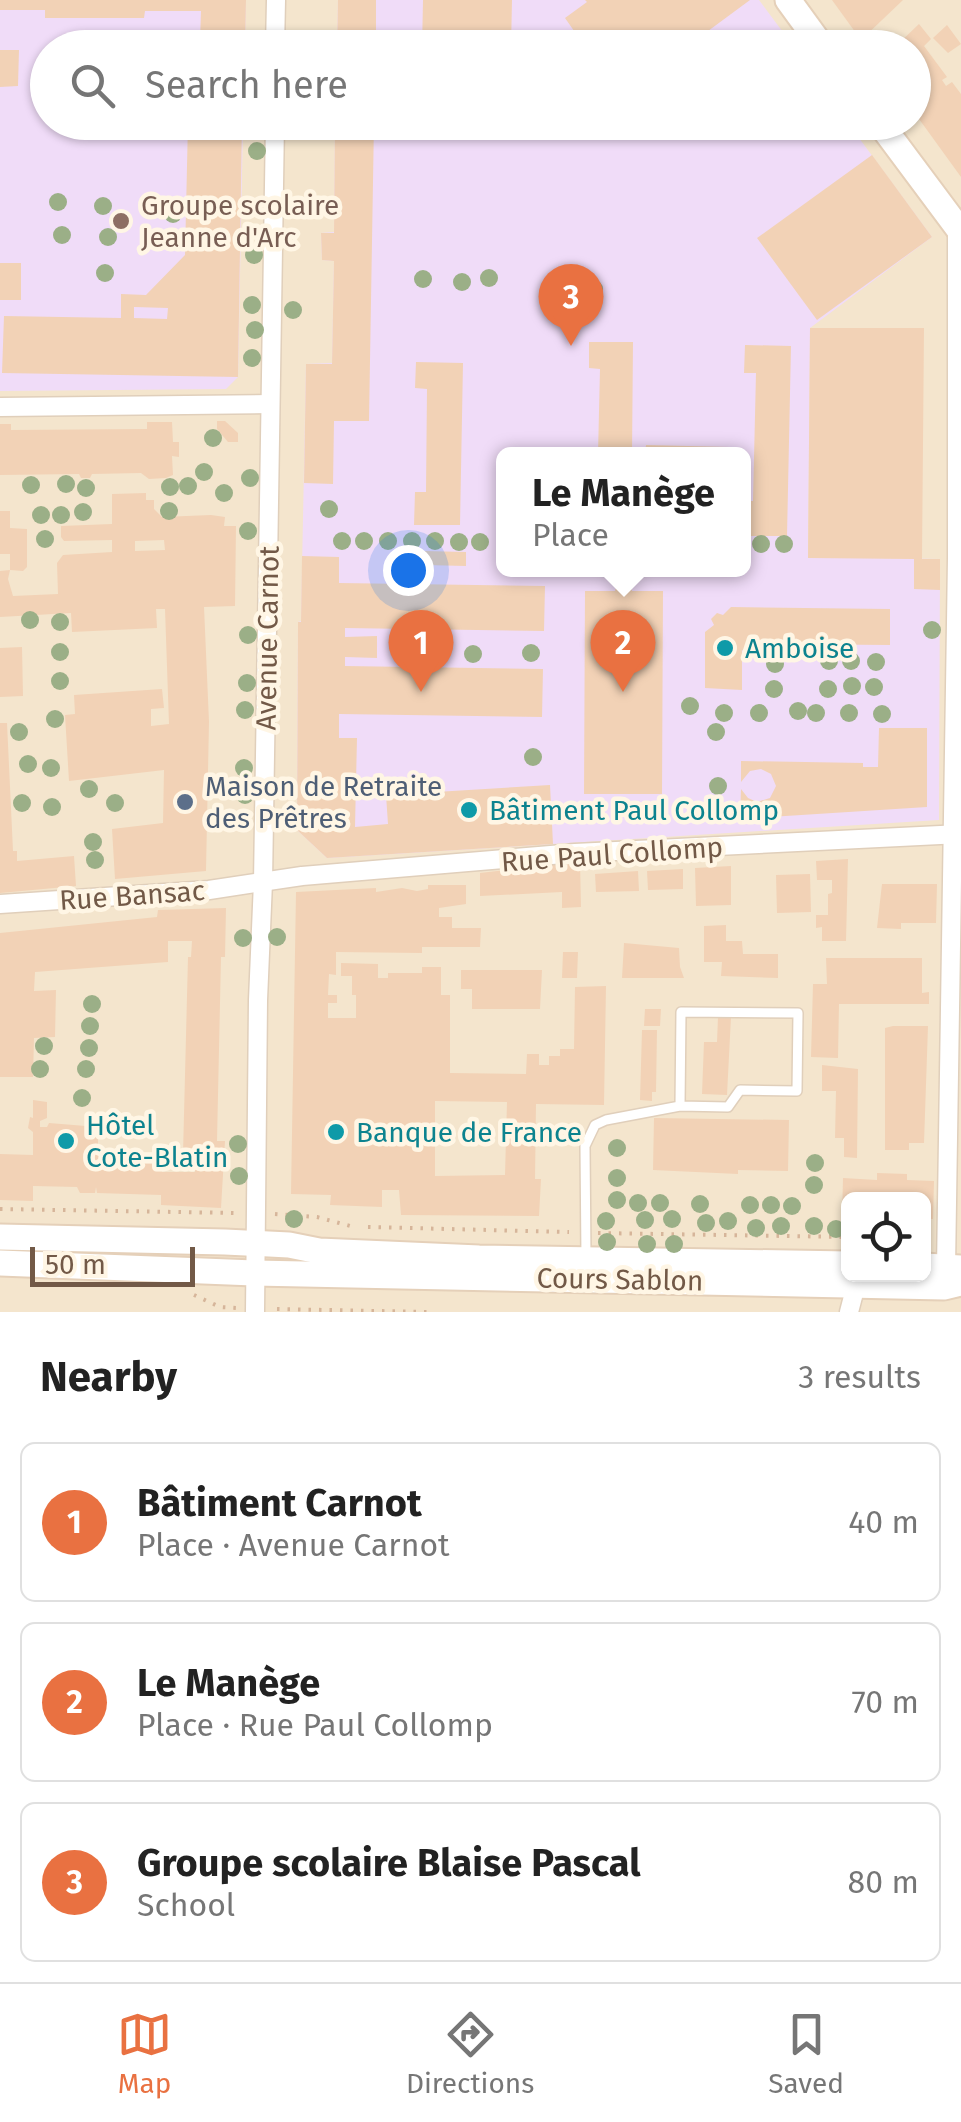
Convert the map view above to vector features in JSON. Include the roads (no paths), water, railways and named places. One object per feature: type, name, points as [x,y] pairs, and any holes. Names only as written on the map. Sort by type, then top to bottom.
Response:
[{"type":"main road","points":[[788,0],[810,30]]},
{"type":"main road","points":[[892,140],[959,229]]},
{"type":"main road","points":[[0,1237],[254,1243]]},
{"type":"main road","name":"Cours Sablon","points":[[254,1243],[586,1270]]},
{"type":"main road","name":"Cours Sablon","points":[[0,1263],[266,1273],[586,1270],[841,1275]]},
{"type":"main road","name":"Cours Sablon","points":[[906,1282],[944,1287],[948,1271]]},
{"type":"street","points":[[276,0],[276,30]]},
{"type":"street","name":"Avenue Carnot","points":[[254,1243],[275,140]]},
{"type":"street","points":[[948,1271],[957,834],[959,229]]},
{"type":"street","points":[[0,407],[270,404]]},
{"type":"street","name":"Rue Paul Collomp","points":[[263,882],[575,854],[957,834]]},
{"type":"street","name":"Rue Bansac","points":[[0,904],[195,891],[263,882]]},
{"type":"street","points":[[254,1243],[266,1273],[255,1310]]},
{"type":"street","points":[[849,1312],[851,1282]]},
{"type":"lane","points":[[586,1270],[585,1146],[595,1125],[680,1106],[728,1108],[740,1090],[797,1091],[798,1013],[682,1012],[680,1106]]},
{"type":"place","name":"Groupe scolaire Jeanne d'Arc","points":[[121,221]]},
{"type":"place","name":"Groupe scolaire Blaise Pascal","points":[[571,346]]},
{"type":"place","name":"Amboise","points":[[725,648]]},
{"type":"place","name":"Bâtiment Carnot","points":[[421,692]]},
{"type":"place","name":"Le Manège","points":[[623,692]]},
{"type":"place","name":"Maison de Retraite des Prêtres","points":[[185,802]]},
{"type":"place","name":"Bâtiment Paul Collomp","points":[[469,810]]},
{"type":"place","name":"Banque de France","points":[[336,1132]]},
{"type":"place","name":"Hôtel Cote-Blatin","points":[[66,1141]]}]
